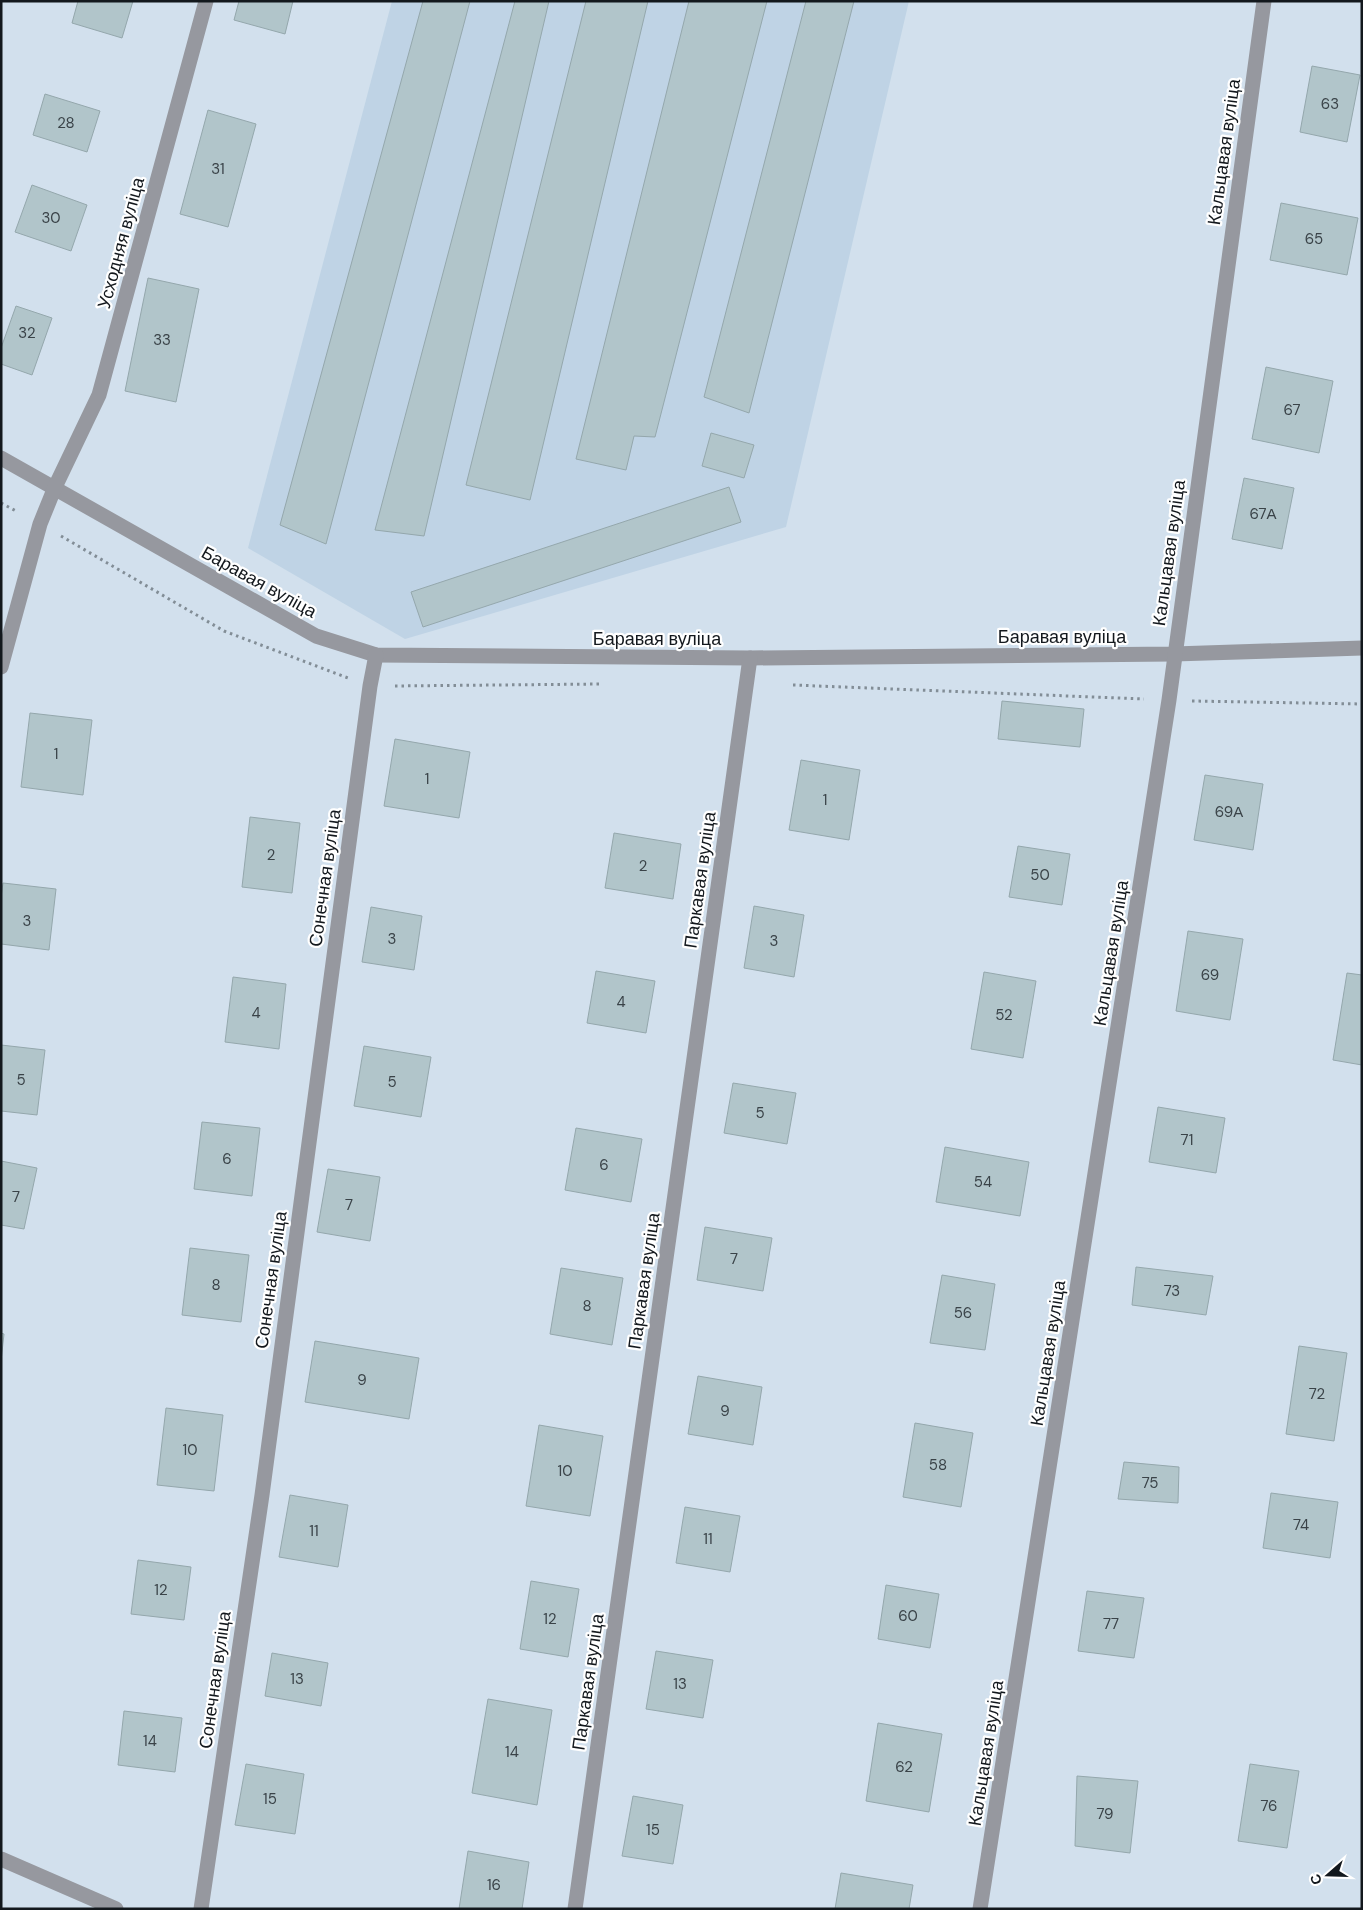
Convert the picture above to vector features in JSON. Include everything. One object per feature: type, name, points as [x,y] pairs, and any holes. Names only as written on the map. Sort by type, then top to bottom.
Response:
[{"type":"street","name":"Усходняя вуліца","points":[[1,667],[40,524],[98,395],[206,1]]},
{"type":"street","name":"Кальцавая вуліца","points":[[980,1909],[1169,700],[1264,1]]},
{"type":"street","name":"Баравая вуліца","points":[[1,458],[316,636],[376,655],[750,658],[1174,654],[1362,648]]},
{"type":"street","name":"Сонечная вуліца","points":[[201,1909],[262,1495],[370,686],[376,655]]},
{"type":"street","name":"Паркавая вуліца","points":[[575,1909],[750,658]]},
{"type":"street","points":[[1,1859],[116,1909]]},
{"type":"shaded area","points":[[392,1],[909,1],[786,527],[405,639],[248,548]]},
{"type":"building","points":[[78,1],[133,1],[122,38],[72,23]]},
{"type":"building","points":[[239,1],[293,1],[285,34],[234,20]]},
{"type":"building","points":[[423,1],[470,1],[326,544],[280,525]]},
{"type":"building","points":[[515,1],[549,1],[424,536],[375,530]]},
{"type":"building","points":[[586,1],[648,1],[530,500],[466,485]]},
{"type":"building","points":[[689,1],[767,1],[655,437],[634,436],[626,470],[576,459]]},
{"type":"building","points":[[806,1],[854,1],[749,413],[704,397]]},
{"type":"building","points":[[1312,66],[1360,75],[1347,142],[1300,132]]},
{"type":"building","points":[[45,94],[100,111],[87,152],[33,135]]},
{"type":"building","points":[[208,110],[256,124],[228,227],[180,214]]},
{"type":"building","points":[[32,185],[87,205],[71,251],[15,232]]},
{"type":"building","points":[[1281,203],[1358,218],[1347,275],[1270,260]]},
{"type":"building","points":[[148,278],[199,289],[176,402],[125,391]]},
{"type":"building","points":[[16,306],[52,318],[32,375],[1,364],[1,348]]},
{"type":"building","points":[[1266,367],[1333,381],[1319,453],[1252,439]]},
{"type":"building","points":[[711,433],[754,445],[744,478],[702,466]]},
{"type":"building","points":[[1244,478],[1294,488],[1282,549],[1232,539]]},
{"type":"building","points":[[729,487],[741,522],[423,627],[411,592]]},
{"type":"building","points":[[1002,701],[1084,709],[1080,747],[998,739]]},
{"type":"building","points":[[30,713],[92,720],[83,795],[21,787]]},
{"type":"building","points":[[395,739],[470,752],[459,818],[384,806]]},
{"type":"building","points":[[801,760],[860,770],[849,840],[789,830]]},
{"type":"building","points":[[1205,775],[1263,784],[1253,850],[1194,840]]},
{"type":"building","points":[[250,817],[300,823],[292,893],[242,887]]},
{"type":"building","points":[[614,833],[681,844],[673,899],[605,888]]},
{"type":"building","points":[[1018,846],[1070,854],[1062,905],[1009,897]]},
{"type":"building","points":[[3,883],[56,889],[49,950],[1,944],[1,897]]},
{"type":"building","points":[[754,906],[804,915],[794,977],[744,968]]},
{"type":"building","points":[[371,907],[422,916],[414,970],[362,962]]},
{"type":"building","points":[[1188,931],[1243,939],[1230,1020],[1176,1011]]},
{"type":"building","points":[[596,971],[655,981],[646,1033],[587,1023]]},
{"type":"building","points":[[984,972],[1036,981],[1023,1058],[971,1049]]},
{"type":"building","points":[[1347,973],[1362,975],[1362,1065],[1333,1060]]},
{"type":"building","points":[[233,977],[286,984],[279,1049],[225,1042]]},
{"type":"building","points":[[1,1045],[45,1050],[37,1115],[1,1111]]},
{"type":"building","points":[[364,1046],[431,1057],[421,1117],[354,1106]]},
{"type":"building","points":[[733,1083],[796,1093],[787,1144],[724,1133]]},
{"type":"building","points":[[1158,1107],[1225,1118],[1216,1173],[1149,1162]]},
{"type":"building","points":[[202,1122],[260,1128],[252,1196],[194,1189]]},
{"type":"building","points":[[576,1128],[642,1139],[631,1202],[565,1190]]},
{"type":"building","points":[[945,1147],[1029,1162],[1020,1216],[936,1202]]},
{"type":"building","points":[[1,1161],[37,1168],[24,1229],[1,1225]]},
{"type":"building","points":[[328,1169],[380,1177],[370,1241],[317,1232]]},
{"type":"building","points":[[705,1227],[772,1238],[763,1291],[697,1280]]},
{"type":"building","points":[[190,1248],[249,1255],[241,1322],[182,1315]]},
{"type":"building","points":[[1136,1267],[1213,1276],[1206,1315],[1132,1305]]},
{"type":"building","points":[[561,1268],[623,1278],[612,1345],[550,1334]]},
{"type":"building","points":[[942,1275],[995,1284],[985,1350],[930,1343]]},
{"type":"building","points":[[1,1333],[4,1334],[1,1361]]},
{"type":"building","points":[[315,1341],[419,1358],[409,1419],[305,1402]]},
{"type":"building","points":[[1299,1346],[1347,1353],[1334,1441],[1286,1434]]},
{"type":"building","points":[[698,1376],[762,1387],[753,1445],[688,1434]]},
{"type":"building","points":[[166,1408],[223,1415],[214,1491],[157,1485]]},
{"type":"building","points":[[915,1423],[973,1433],[961,1507],[903,1497]]},
{"type":"building","points":[[539,1425],[603,1436],[590,1516],[526,1506]]},
{"type":"building","points":[[1124,1462],[1179,1467],[1178,1503],[1118,1499]]},
{"type":"building","points":[[1271,1493],[1338,1502],[1330,1558],[1263,1548]]},
{"type":"building","points":[[290,1495],[348,1505],[338,1567],[279,1557]]},
{"type":"building","points":[[685,1507],[740,1516],[730,1572],[676,1563]]},
{"type":"building","points":[[138,1560],[191,1567],[184,1620],[131,1614]]},
{"type":"building","points":[[531,1581],[579,1589],[568,1657],[520,1649]]},
{"type":"building","points":[[886,1585],[939,1594],[930,1648],[878,1639]]},
{"type":"building","points":[[1087,1591],[1144,1598],[1134,1658],[1078,1651]]},
{"type":"building","points":[[656,1651],[713,1660],[703,1718],[646,1709]]},
{"type":"building","points":[[272,1653],[328,1663],[321,1706],[265,1696]]},
{"type":"building","points":[[488,1699],[552,1710],[537,1805],[472,1793]]},
{"type":"building","points":[[124,1711],[182,1718],[175,1772],[118,1765]]},
{"type":"building","points":[[878,1723],[942,1734],[929,1812],[866,1801]]},
{"type":"building","points":[[246,1764],[304,1774],[295,1834],[235,1825]]},
{"type":"building","points":[[1250,1764],[1299,1771],[1287,1848],[1238,1841]]},
{"type":"building","points":[[1077,1776],[1138,1781],[1130,1853],[1075,1846]]},
{"type":"building","points":[[633,1796],[683,1805],[673,1864],[622,1856]]},
{"type":"building","points":[[468,1851],[529,1862],[522,1909],[459,1909]]},
{"type":"building","points":[[841,1873],[913,1885],[909,1909],[835,1909]]}]
